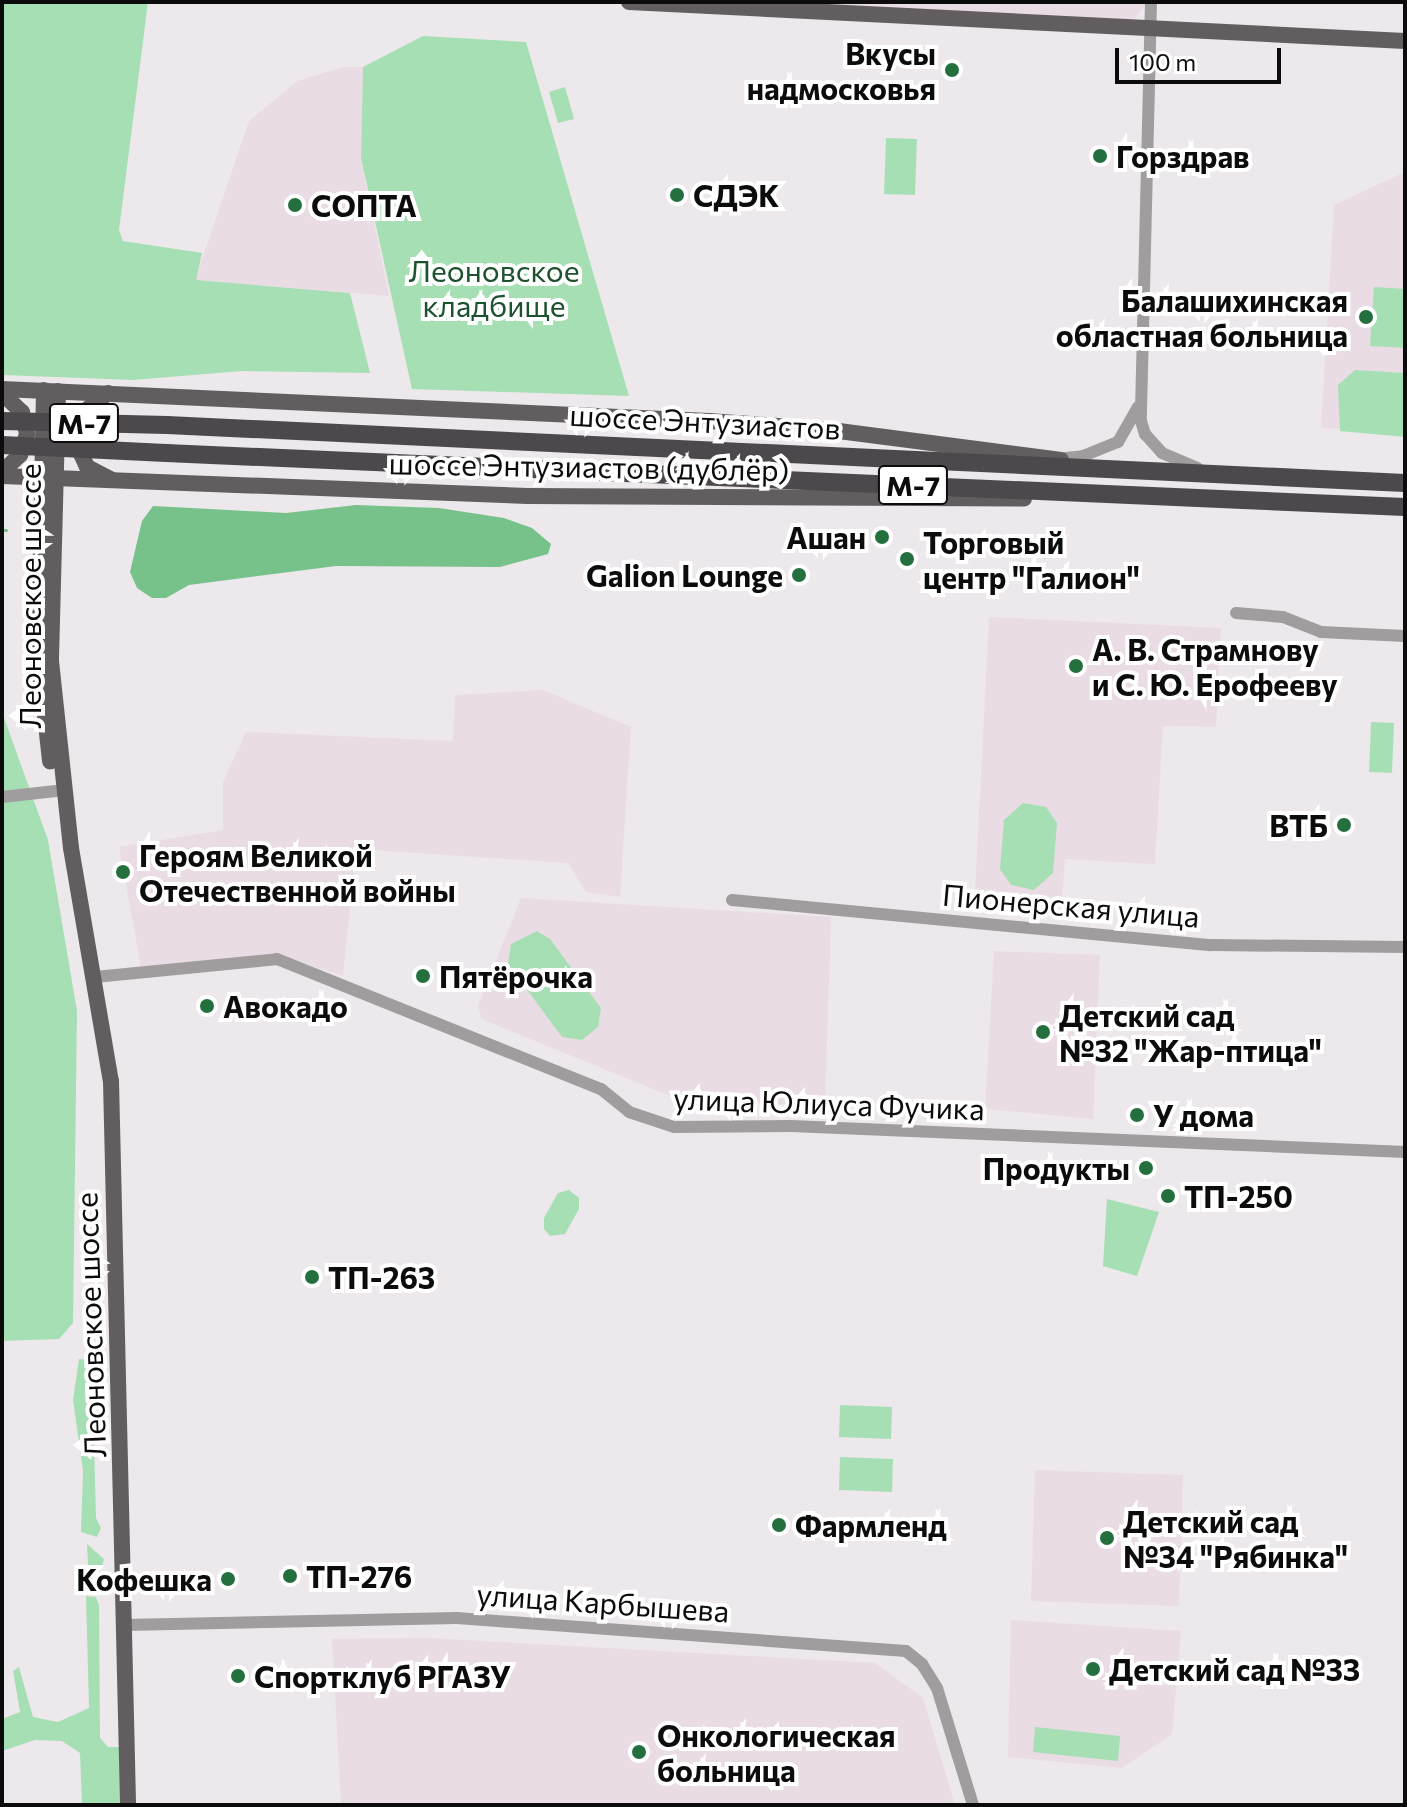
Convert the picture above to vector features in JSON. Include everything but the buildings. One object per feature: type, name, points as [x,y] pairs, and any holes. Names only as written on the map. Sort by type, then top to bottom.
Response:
[{"type":"highway","name":"шоссе Энтузиастов","points":[[2,421],[167,425],[1405,483]]},
{"type":"highway","name":"шоссе Энтузиастов","points":[[2,445],[1405,507]]},
{"type":"main road","points":[[629,2],[1405,41]]},
{"type":"main road","name":"шоссе Энтузиастов (дублёр)","points":[[2,391],[51,390],[725,422],[831,430],[1141,472]]},
{"type":"main road","name":"Леоновское шоссе","points":[[51,390],[39,690],[56,791],[71,848],[95,977],[111,1081],[128,1805]]},
{"type":"main road","points":[[2,391],[22,412],[27,434],[20,455],[2,474]]},
{"type":"main road","points":[[108,393],[81,414],[75,441],[87,467],[114,481]]},
{"type":"main road","name":"шоссе Энтузиастов (дублёр)","points":[[2,474],[528,496],[1176,497]]},
{"type":"main road","name":"Леоновское шоссе","points":[[49,478],[51,661],[71,848]]},
{"type":"street","points":[[1151,2],[1141,421],[1151,443],[1188,466],[1225,476]]},
{"type":"street","points":[[1056,459],[1083,456],[1118,442],[1134,421],[1140,400]]},
{"type":"street","points":[[1334,504],[1405,516]]},
{"type":"street","points":[[1236,613],[1283,617],[1321,632],[1405,636]]},
{"type":"street","points":[[2,797],[56,791]]},
{"type":"street","name":"Пионерская улица","points":[[732,900],[1211,945],[1405,947]]},
{"type":"street","name":"улица Юлиуса Фучика","points":[[95,977],[277,959],[601,1089],[629,1112],[674,1127],[791,1126],[1405,1152]]},
{"type":"street","name":"улица Карбышева","points":[[125,1625],[457,1618],[906,1651],[937,1688],[973,1805]]},
{"type":"shaded area","points":[[721,2],[1147,2],[1133,21]]},
{"type":"shaded area","name":"СОПТА","points":[[344,67],[363,67],[361,158],[389,296],[195,280],[249,121],[297,81]]},
{"type":"shaded area","name":"Балашихинская областная больница","points":[[1405,172],[1405,432],[1321,428],[1334,205]]},
{"type":"shaded area","points":[[356,505],[439,508],[504,518],[532,528],[551,544],[548,554],[500,567],[336,566],[189,585],[166,598],[152,598],[137,588],[130,572],[142,521],[153,506],[286,513]]},
{"type":"shaded area","points":[[989,617],[1221,628],[1216,727],[1163,726],[1155,864],[1065,859],[1062,898],[975,893]]},
{"type":"shaded area","points":[[543,690],[631,727],[620,897],[586,892],[568,863],[356,849],[343,976],[275,954],[141,967],[119,847],[223,830],[223,782],[246,732],[453,741],[455,695]]},
{"type":"shaded area","points":[[521,898],[831,917],[825,1106],[683,1101],[481,1019],[478,1005]]},
{"type":"shaded area","name":"Детский сад №32 \"Жар-птица\"","points":[[994,951],[1100,955],[1093,1119],[985,1109]]},
{"type":"shaded area","name":"Детский сад №34 \"Рябинка\"","points":[[1035,1470],[1183,1475],[1179,1606],[1031,1601]]},
{"type":"shaded area","name":"Детский сад №33","points":[[1011,1620],[1181,1631],[1172,1734],[1122,1768],[1008,1757]]},
{"type":"shaded area","name":"Онкологическая больница","points":[[429,1638],[875,1663],[923,1698],[955,1805],[341,1805],[332,1639]]},
{"type":"green space","points":[[2,2],[148,2],[119,230],[123,241],[202,253],[196,280],[350,293],[370,373],[242,371],[133,380],[2,375]]},
{"type":"green space","name":"Леоновское кладбище","points":[[423,36],[526,42],[629,396],[412,389],[361,158],[363,67]]},
{"type":"green space","points":[[565,87],[574,119],[558,123],[549,92]]},
{"type":"green space","points":[[886,138],[917,139],[915,195],[884,194]]},
{"type":"green space","points":[[1374,287],[1405,289],[1405,348],[1370,346]]},
{"type":"green space","points":[[1355,370],[1405,373],[1405,437],[1340,431],[1338,385]]},
{"type":"green space","points":[[2,712],[48,840],[77,1011],[73,1323],[59,1339],[2,1341]]},
{"type":"green space","points":[[1371,722],[1394,723],[1392,773],[1369,772]]},
{"type":"green space","points":[[1023,803],[1046,807],[1057,823],[1053,873],[1034,890],[1011,885],[1000,869],[1004,820]]},
{"type":"green space","points":[[537,931],[550,939],[601,1008],[598,1027],[582,1040],[562,1037],[508,964],[511,944]]},
{"type":"green space","points":[[569,1190],[579,1198],[579,1209],[565,1234],[550,1236],[544,1229],[544,1218],[558,1193]]},
{"type":"green space","points":[[1107,1199],[1159,1212],[1137,1276],[1103,1266]]},
{"type":"green space","points":[[79,1359],[89,1360],[92,1368],[96,1518],[101,1528],[97,1537],[81,1532],[83,1471],[73,1400]]},
{"type":"green space","points":[[840,1405],[892,1407],[891,1439],[839,1437]]},
{"type":"green space","points":[[840,1457],[893,1459],[892,1492],[839,1490]]},
{"type":"green space","points":[[87,1544],[104,1559],[96,1586],[89,1583]]},
{"type":"green space","points":[[86,1596],[96,1597],[99,1605],[100,1738],[108,1747],[120,1747],[122,1805],[82,1805],[80,1753],[62,1741],[35,1740],[2,1751],[2,1719],[20,1712],[13,1671],[19,1667],[33,1717],[58,1722],[89,1708]]},
{"type":"green space","points":[[1035,1727],[1120,1736],[1118,1761],[1033,1752]]},
{"type":"place","name":"Вкусы надмосковья","points":[[952,70]]},
{"type":"place","name":"Горздрав","points":[[1100,156]]},
{"type":"place","name":"СДЭК","points":[[677,195]]},
{"type":"place","name":"СОПТА","points":[[295,205]]},
{"type":"place","name":"Балашихинская областная больница","points":[[1366,317]]},
{"type":"place","name":"Ашан","points":[[882,537]]},
{"type":"place","name":"Торговый центр \"Галион\"","points":[[907,559]]},
{"type":"place","name":"Galion Lounge","points":[[799,575]]},
{"type":"place","name":"А. В. Страмнову и С. Ю. Ерофееву","points":[[1076,666]]},
{"type":"place","name":"ВТБ","points":[[1344,825]]},
{"type":"place","name":"Героям Великой Отечественной войны","points":[[123,872]]},
{"type":"place","name":"Пятёрочка","points":[[423,976]]},
{"type":"place","name":"Авокадо","points":[[207,1006]]},
{"type":"place","name":"Детский сад №32 \"Жар-птица\"","points":[[1043,1032]]},
{"type":"place","name":"У дома","points":[[1137,1115]]},
{"type":"place","name":"Продукты","points":[[1146,1168]]},
{"type":"place","name":"ТП-250","points":[[1168,1196]]},
{"type":"place","name":"ТП-263","points":[[312,1277]]},
{"type":"place","name":"Фармленд","points":[[779,1525]]},
{"type":"place","name":"Детский сад №34 \"Рябинка\"","points":[[1107,1538]]},
{"type":"place","name":"ТП-276","points":[[290,1576]]},
{"type":"place","name":"Кофешка","points":[[228,1579]]},
{"type":"place","name":"Детский сад №33","points":[[1093,1669]]},
{"type":"place","name":"Спортклуб РГАЗУ","points":[[238,1676]]},
{"type":"place","name":"Онкологическая больница","points":[[639,1752]]}]
